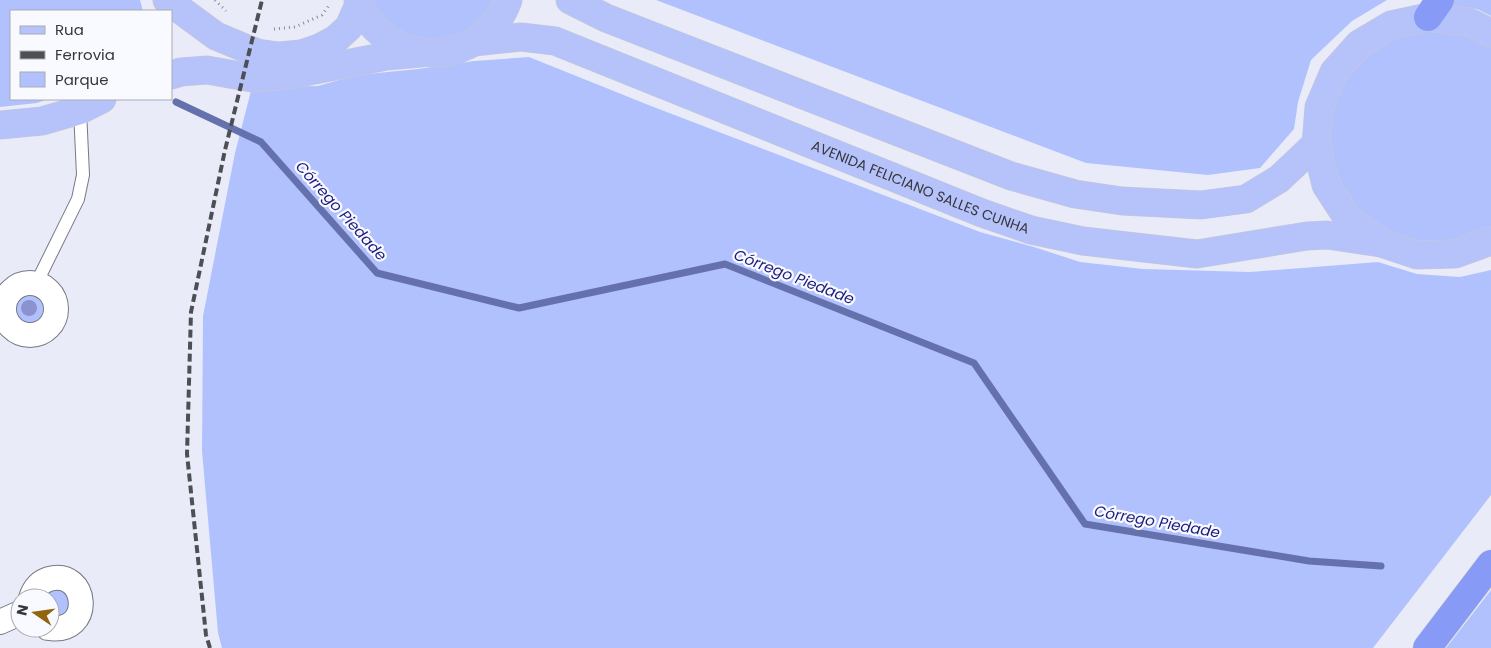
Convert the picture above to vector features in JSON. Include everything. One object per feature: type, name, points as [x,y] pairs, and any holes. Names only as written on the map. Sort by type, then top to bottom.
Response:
[{"type":"highway","points":[[1427,648],[1491,564]]},
{"type":"main road","points":[[167,0],[216,36],[257,53],[279,56],[301,54],[319,48],[336,39],[349,27],[350,1]]},
{"type":"main road","points":[[172,74],[207,70],[252,78],[289,75],[388,56],[458,50],[474,42],[491,28],[504,10],[508,0]]},
{"type":"main road","points":[[570,0],[599,9],[1011,176],[1075,194],[1122,201],[1200,205],[1246,199],[1279,179],[1316,144]]},
{"type":"main road","points":[[350,1],[384,37],[401,47],[421,53]]},
{"type":"main road","points":[[1491,33],[1469,22],[1434,9],[1391,25],[1359,44],[1334,72],[1319,107],[1316,144],[1326,185],[1348,219],[1381,243],[1417,255],[1455,254],[1491,241]]},
{"type":"main road","name":"AVENIDA FELICIANO SALLES CUNHA","points":[[474,42],[521,38],[554,41],[982,213],[1032,230],[1083,241],[1197,254],[1307,236],[1327,235],[1381,243]]},
{"type":"main road","points":[[1,126],[42,121],[91,104]]},
{"type":"street","points":[[36,284],[51,294],[55,311],[53,320],[40,332],[23,334],[14,330],[2,316],[6,298],[19,285],[36,284]]},
{"type":"street","points":[[36,588],[46,579],[55,578],[64,579],[72,583],[78,590],[81,598],[81,607],[78,616],[73,623],[60,628]]},
{"type":"lane","points":[[36,284],[78,199],[91,104]]},
{"type":"path","points":[[215,0],[232,16]]},
{"type":"path","points":[[272,29],[295,27],[350,1]]},
{"type":"green space","points":[[0,0],[140,0],[143,10],[10,10],[10,100],[45,100],[37,103],[0,107]]},
{"type":"green space","points":[[364,0],[499,0],[491,16],[455,43],[409,44]]},
{"type":"green space","points":[[656,0],[1387,0],[1352,21],[1311,60],[1298,102],[1294,129],[1260,168],[1208,175],[1086,163]]},
{"type":"green space","points":[[1450,0],[1491,0],[1491,16],[1477,9],[1446,5]]},
{"type":"green space","points":[[1425,28],[1460,31],[1491,44],[1491,227],[1460,241],[1425,244],[1390,235],[1361,216],[1339,188],[1327,154],[1327,118],[1339,84],[1361,56],[1391,37]]},
{"type":"green space","points":[[529,57],[651,106],[980,232],[1080,262],[1143,269],[1250,272],[1378,262],[1417,274],[1460,277],[1491,270],[1491,495],[1373,648],[222,648],[218,633],[202,451],[203,316],[235,153],[252,87],[318,86],[357,75],[474,61]]},
{"type":"green space","points":[[29,295],[39,299],[43,309],[39,319],[29,323],[19,319],[15,309],[19,299]]},
{"type":"green space","points":[[1491,590],[1491,648],[1446,648]]},
{"type":"green space","points":[[60,591],[66,595],[69,606],[63,615],[60,616]]},
{"type":"waterway","name":"Córrego Piedade","points":[[176,102],[261,142],[377,273],[519,308],[725,264],[974,363],[1085,524],[1309,561],[1381,566]]},
{"type":"railway","points":[[210,648],[206,635],[187,454],[191,312],[225,150],[262,0]]}]
